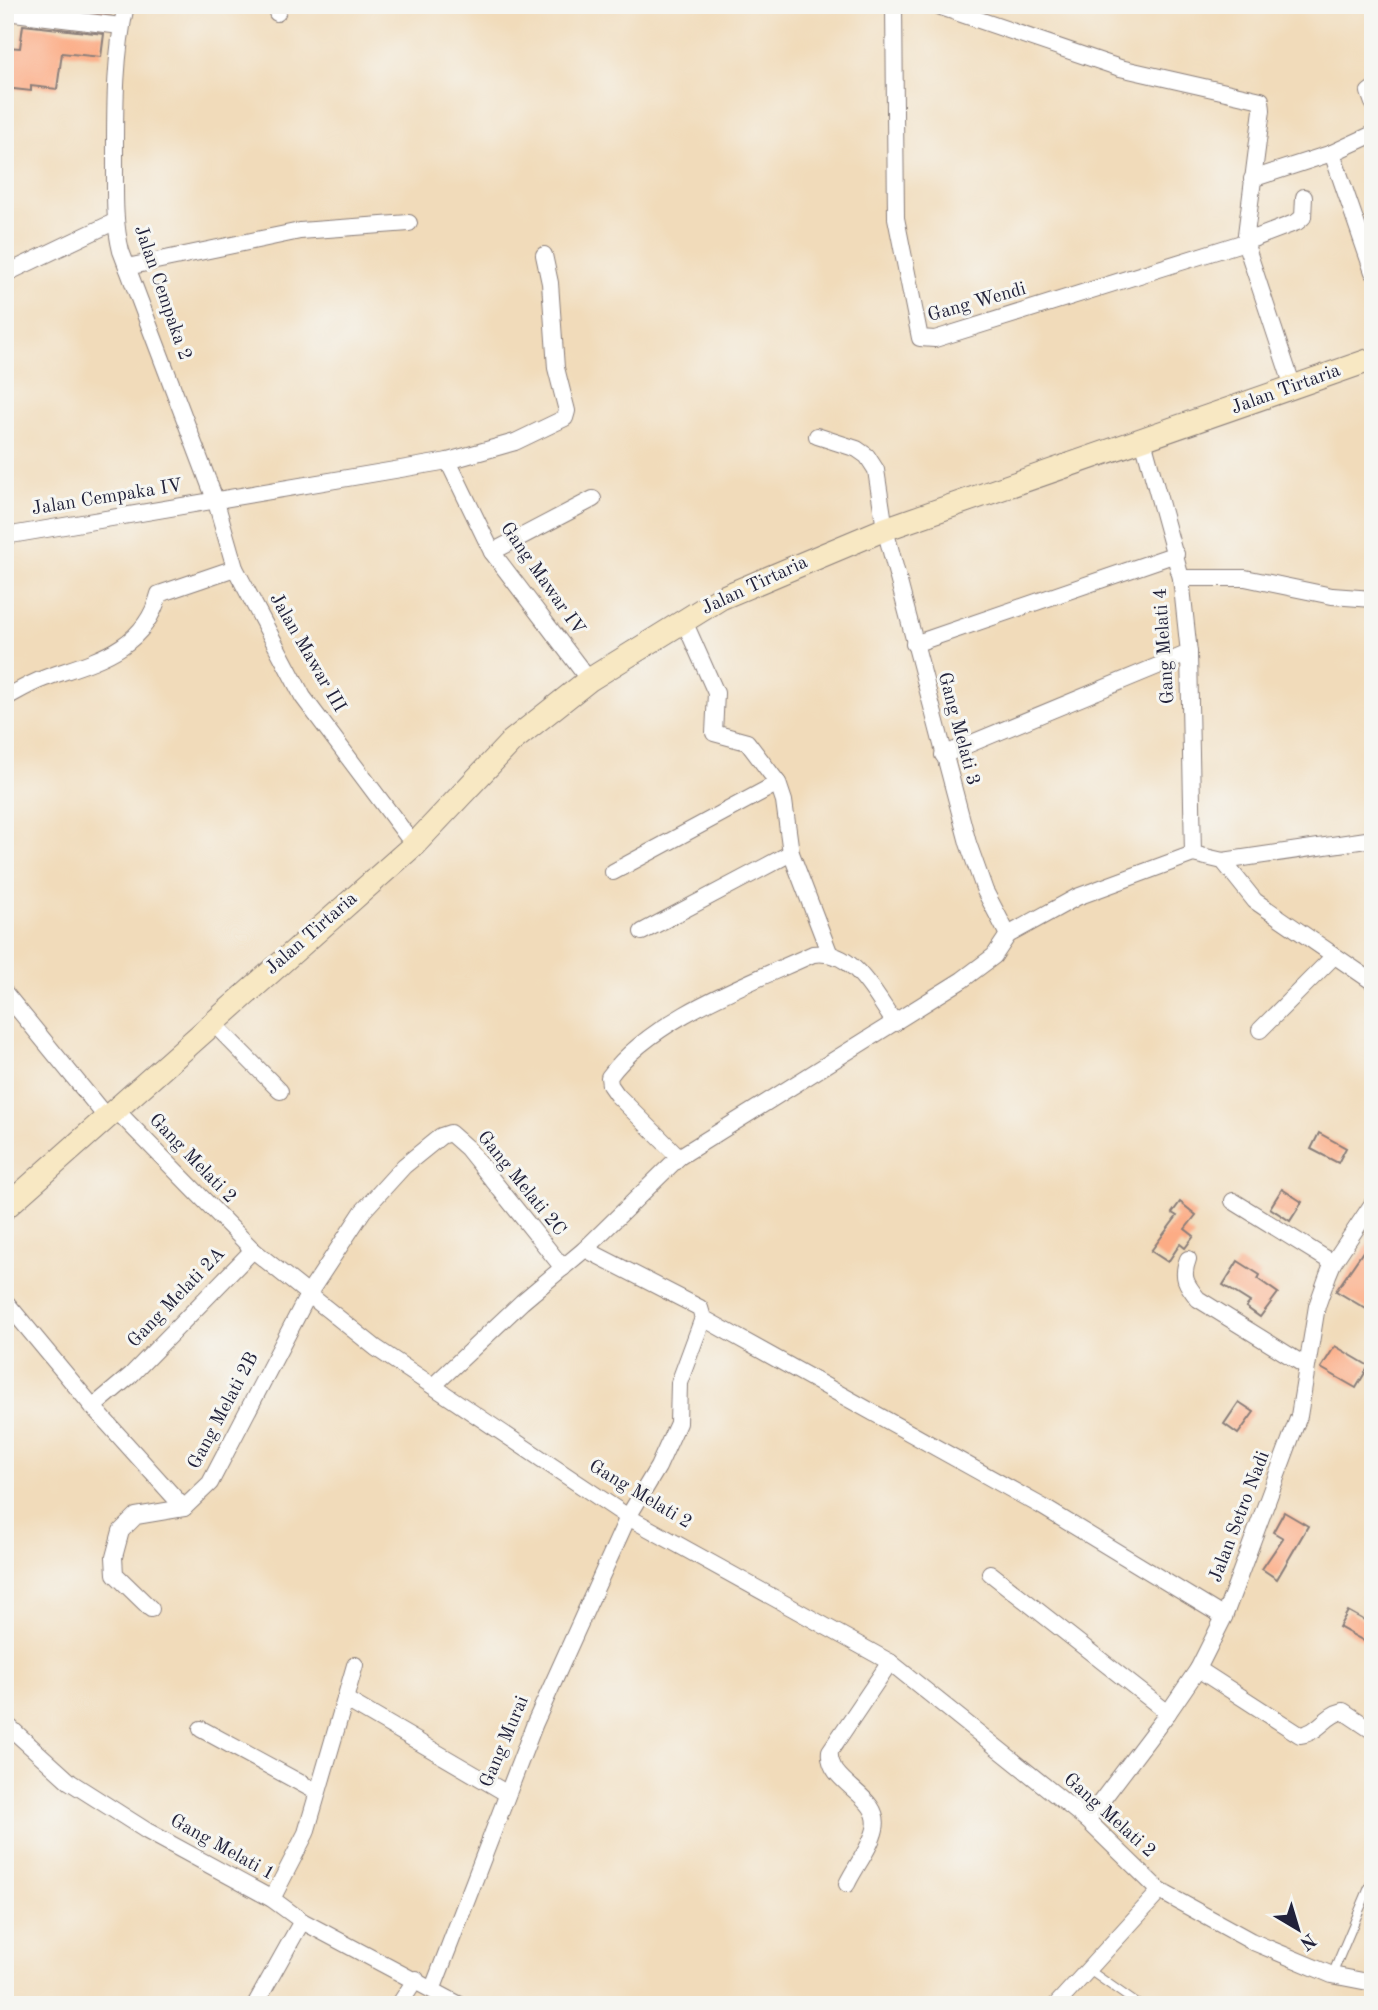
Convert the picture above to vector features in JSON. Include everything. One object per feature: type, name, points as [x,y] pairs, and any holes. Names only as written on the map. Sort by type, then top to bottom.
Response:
[{"type":"street","name":"Jalan Cempaka 2","points":[[125,5],[115,86],[116,220],[127,267],[216,502]]},
{"type":"street","name":"Gang Wendi","points":[[894,5],[896,218],[920,338],[935,339],[1245,243]]},
{"type":"street","points":[[935,5],[1121,68],[1261,100],[1245,243],[1293,387]]},
{"type":"street","points":[[15,13],[121,26]]},
{"type":"street","points":[[1373,89],[1369,92],[1373,103]]},
{"type":"street","points":[[1252,180],[1332,153],[1373,134]]},
{"type":"street","points":[[1332,153],[1373,272]]},
{"type":"street","points":[[1245,243],[1297,222],[1303,217],[1304,197]]},
{"type":"street","points":[[5,274],[116,220]]},
{"type":"street","points":[[127,267],[300,231],[409,223]]},
{"type":"street","name":"Jalan Cempaka IV","points":[[5,536],[448,461],[516,442],[565,418],[567,411],[556,368],[550,283],[544,255]]},
{"type":"street","name":"Jalan Tirtaria","points":[[5,1208],[414,845],[512,741],[589,680],[721,598],[885,528],[1373,359]]},
{"type":"street","name":"Gang Melati 3","points":[[817,436],[857,449],[869,459],[876,470],[885,528],[943,755],[981,879],[1007,935]]},
{"type":"street","name":"Gang Melati 4","points":[[1143,440],[1181,578],[1189,653],[1193,853]]},
{"type":"street","name":"Gang Mawar IV","points":[[448,461],[492,551],[589,680]]},
{"type":"street","points":[[492,551],[593,499]]},
{"type":"street","name":"Jalan Mawar III","points":[[216,502],[235,568],[303,697],[414,845]]},
{"type":"street","points":[[914,644],[1176,554]]},
{"type":"street","points":[[5,698],[42,680],[112,655],[125,646],[154,613],[159,594],[235,568]]},
{"type":"street","points":[[1181,578],[1245,578],[1332,597],[1373,599]]},
{"type":"street","points":[[684,621],[716,692],[714,733],[747,742],[778,783],[784,801],[791,853],[829,952]]},
{"type":"street","points":[[943,755],[1189,653]]},
{"type":"street","points":[[613,872],[778,783]]},
{"type":"street","points":[[433,1386],[585,1249],[679,1157],[895,1023],[994,956],[1007,935],[1077,897],[1193,853],[1223,861],[1373,838]]},
{"type":"street","points":[[642,932],[791,853]]},
{"type":"street","points":[[1223,861],[1255,901],[1292,923],[1333,957],[1373,982]]},
{"type":"street","points":[[679,1157],[617,1095],[610,1085],[609,1077],[633,1050],[686,1015],[813,954],[829,952],[841,956],[856,968],[895,1023]]},
{"type":"street","points":[[1260,1030],[1333,957]]},
{"type":"street","name":"Gang Melati 2","points":[[5,993],[111,1114],[253,1250],[376,1348],[628,1517],[890,1662],[1087,1820],[1160,1891],[1251,1941],[1332,1975],[1373,1983]]},
{"type":"street","points":[[212,1022],[280,1091]]},
{"type":"street","name":"Gang Melati 2C","points":[[309,1293],[363,1211],[404,1166],[441,1136],[450,1133],[467,1148],[563,1268]]},
{"type":"street","points":[[1233,1201],[1333,1263]]},
{"type":"street","name":"Jalan Setro Nadi","points":[[1087,1820],[1198,1669],[1224,1616],[1299,1416],[1317,1306],[1333,1263],[1373,1203]]},
{"type":"street","points":[[585,1249],[700,1308],[703,1318],[1042,1507],[1224,1616]]},
{"type":"street","name":"Gang Melati 2A","points":[[93,1407],[131,1375],[253,1250]]},
{"type":"street","points":[[1188,1259],[1184,1270],[1185,1283],[1198,1298],[1306,1366]]},
{"type":"street","name":"Gang Melati 2B","points":[[184,1508],[216,1474],[309,1293]]},
{"type":"street","points":[[5,1301],[93,1407],[184,1508]]},
{"type":"street","name":"Gang Murai","points":[[433,1988],[506,1793],[628,1517],[657,1467],[678,1423],[679,1383],[703,1318]]},
{"type":"street","points":[[151,1609],[115,1574],[114,1557],[121,1531],[136,1516],[184,1508]]},
{"type":"street","points":[[990,1573],[1168,1713]]},
{"type":"street","points":[[846,1884],[875,1831],[876,1817],[834,1770],[829,1760],[830,1751],[890,1662]]},
{"type":"street","points":[[272,1899],[306,1833],[355,1665]]},
{"type":"street","points":[[1198,1669],[1300,1735],[1311,1734],[1332,1713],[1343,1711],[1373,1731]]},
{"type":"street","points":[[345,1699],[506,1793]]},
{"type":"street","name":"Gang Melati 1","points":[[5,1724],[70,1782],[147,1830],[272,1899],[302,1921],[433,1988],[460,2005]]},
{"type":"street","points":[[201,1729],[317,1792]]},
{"type":"street","points":[[1056,2005],[1160,1891]]},
{"type":"street","points":[[255,2005],[302,1921]]},
{"type":"street","points":[[399,2005],[416,1979]]},
{"type":"street","points":[[5,1998],[12,2005]]},
{"type":"lane","points":[[1332,1975],[1373,1878]]},
{"type":"lane","points":[[1089,1970],[1139,2005]]},
{"type":"building","points":[[37,5],[113,5],[111,14]]},
{"type":"building","points":[[23,25],[104,34],[101,57],[62,53],[57,89],[31,86],[31,91],[5,88],[7,47],[20,48]]},
{"type":"building","points":[[1319,1133],[1346,1148],[1338,1163],[1311,1149]]},
{"type":"building","points":[[1282,1189],[1302,1202],[1290,1221],[1270,1208]]},
{"type":"building","points":[[1180,1202],[1196,1215],[1185,1229],[1194,1236],[1185,1248],[1180,1244],[1168,1262],[1151,1251],[1177,1216],[1172,1213]]},
{"type":"building","points":[[1373,1237],[1373,1313],[1336,1291]]},
{"type":"building","points":[[1238,1261],[1260,1275],[1258,1279],[1278,1293],[1260,1317],[1246,1307],[1250,1302],[1223,1285]]},
{"type":"building","points":[[1335,1346],[1369,1366],[1356,1388],[1321,1368]]},
{"type":"building","points":[[1239,1402],[1254,1412],[1238,1434],[1224,1424]]},
{"type":"building","points":[[1284,1512],[1308,1526],[1277,1579],[1262,1569],[1283,1538],[1273,1532]]},
{"type":"building","points":[[1348,1611],[1373,1625],[1373,1646],[1339,1627]]}]
